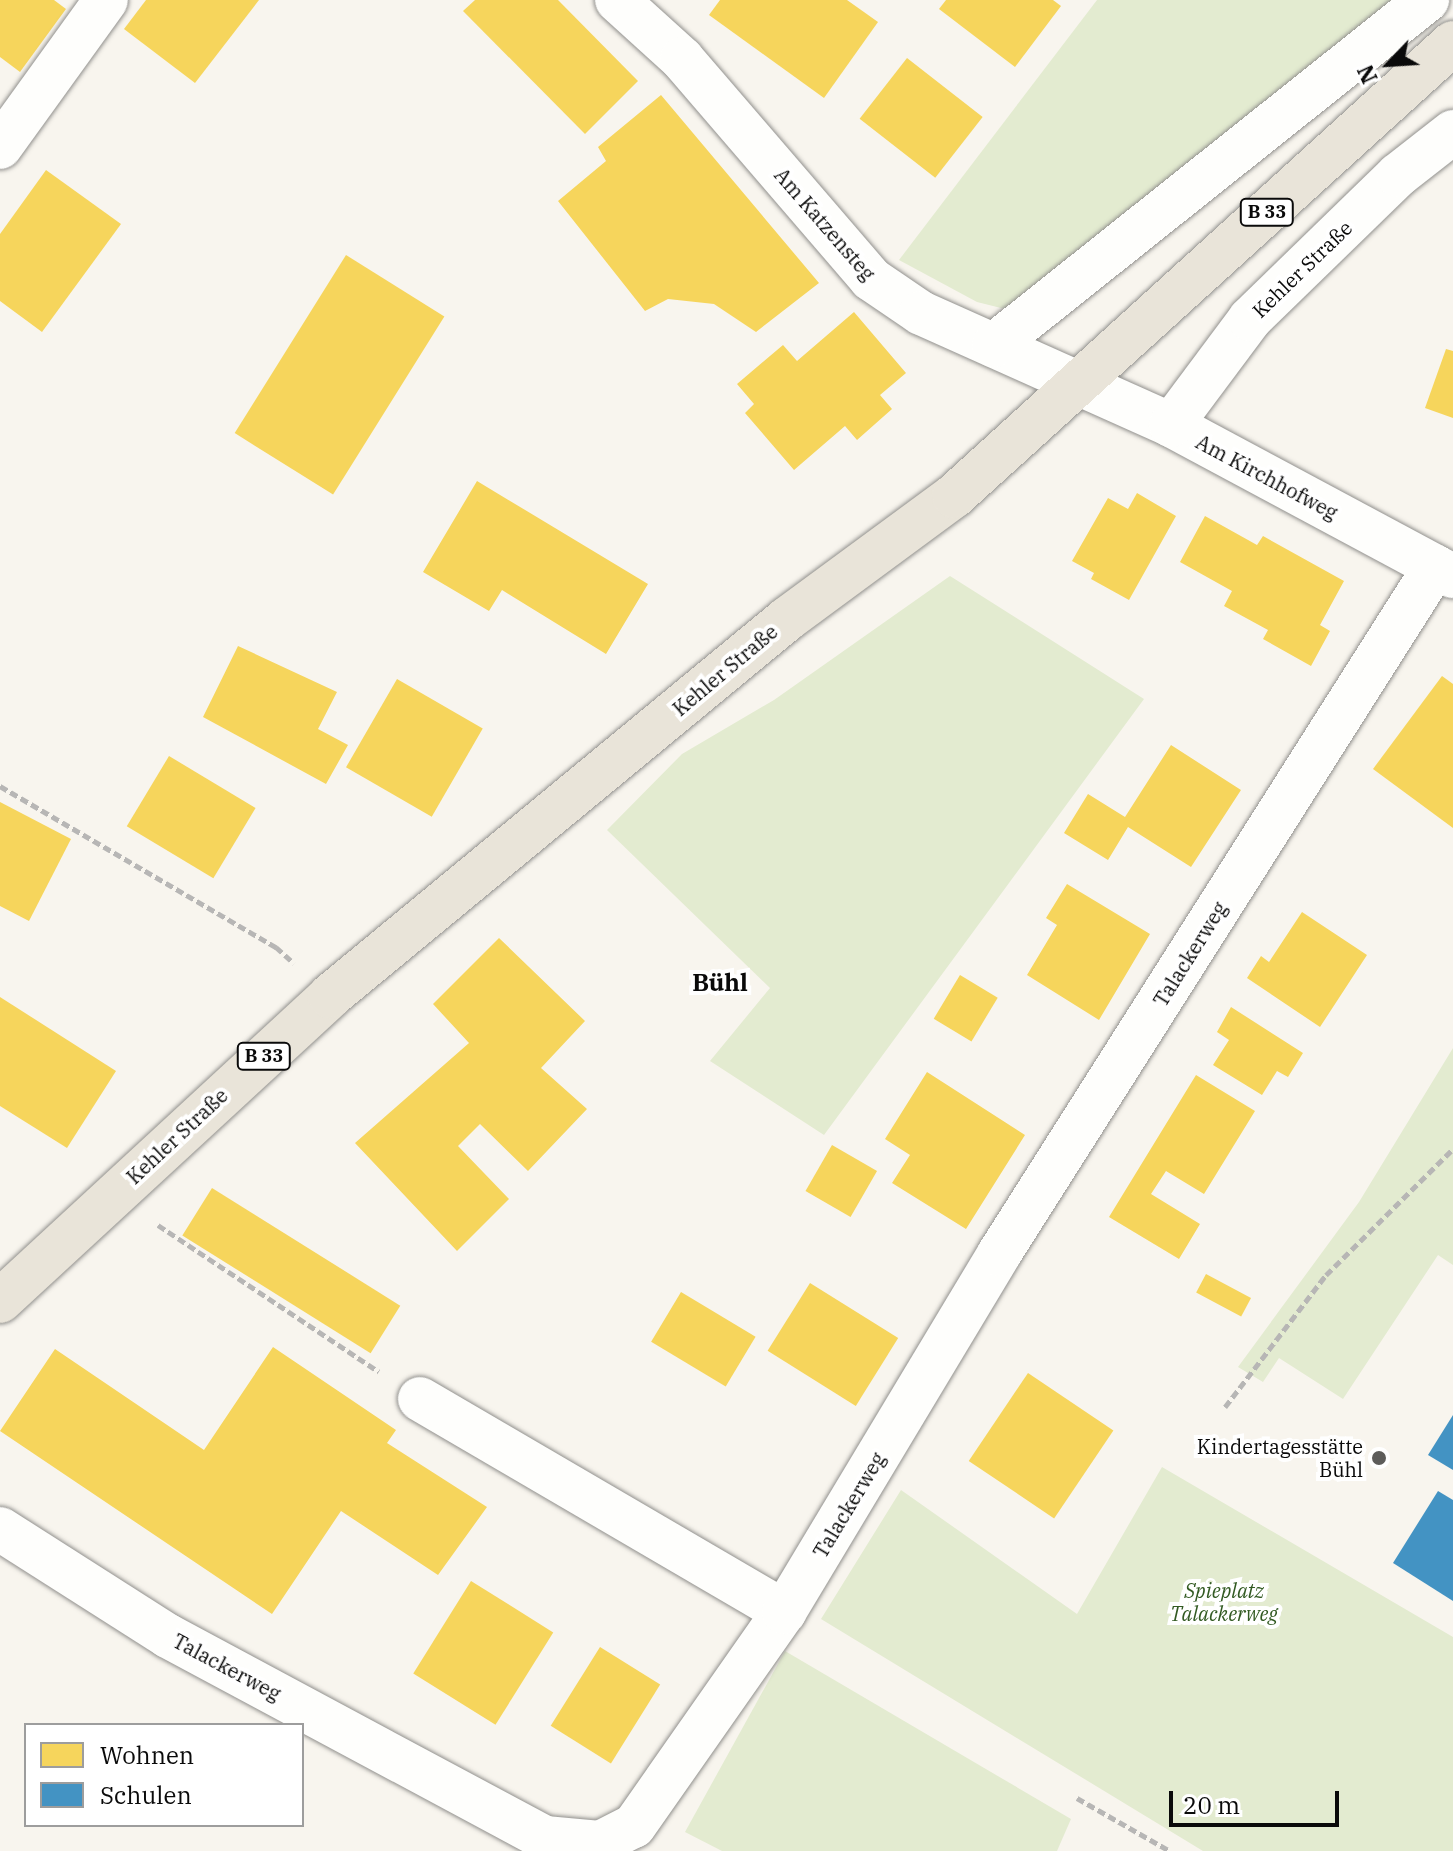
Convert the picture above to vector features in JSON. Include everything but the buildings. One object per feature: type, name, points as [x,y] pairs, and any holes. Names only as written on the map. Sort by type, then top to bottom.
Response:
[{"type":"main road","name":"Kehler Straße","points":[[0,1301],[330,996],[787,619],[954,496],[1453,43]]},
{"type":"street","points":[[0,147],[106,0]]},
{"type":"street","name":"Am Katzensteg","points":[[617,0],[682,59],[871,279],[921,313],[1080,381]]},
{"type":"street","points":[[994,345],[1427,0]]},
{"type":"street","name":"Kehler Straße","points":[[1171,425],[1250,319],[1398,175],[1453,132]]},
{"type":"street","name":"Am Kirchhofweg","points":[[1080,381],[1171,425],[1444,571]]},
{"type":"street","name":"Talackerweg","points":[[0,1529],[168,1636],[545,1838],[600,1843],[634,1826],[784,1612],[999,1254],[1444,571]]},
{"type":"street","points":[[420,1399],[784,1612]]},
{"type":"path","points":[[0,786],[276,947],[330,996]]},
{"type":"path","points":[[1225,1407],[1326,1275],[1453,1149]]},
{"type":"path","points":[[113,1195],[420,1399]]},
{"type":"path","points":[[1077,1798],[1170,1851]]},
{"type":"green space","points":[[1097,0],[1393,0],[1009,310],[977,302],[899,260]]},
{"type":"green space","points":[[950,576],[1144,699],[824,1135],[710,1061],[770,988],[607,830],[682,754],[774,700]]},
{"type":"green space","points":[[1453,1048],[1453,1265],[1438,1255],[1343,1399],[1279,1358],[1263,1382],[1238,1367],[1359,1202]]},
{"type":"green space","name":"Spieplatz Talackerweg","points":[[1162,1467],[1453,1637],[1453,1851],[1203,1851],[821,1619],[901,1490],[1077,1614]]},
{"type":"green space","points":[[785,1651],[1071,1819],[1057,1851],[722,1851],[685,1832]]},
{"type":"place","name":"Kindertagesstätte Bühl","points":[[1379,1458]]},
{"type":"district","name":"Bühl","points":[[720,983]]}]
